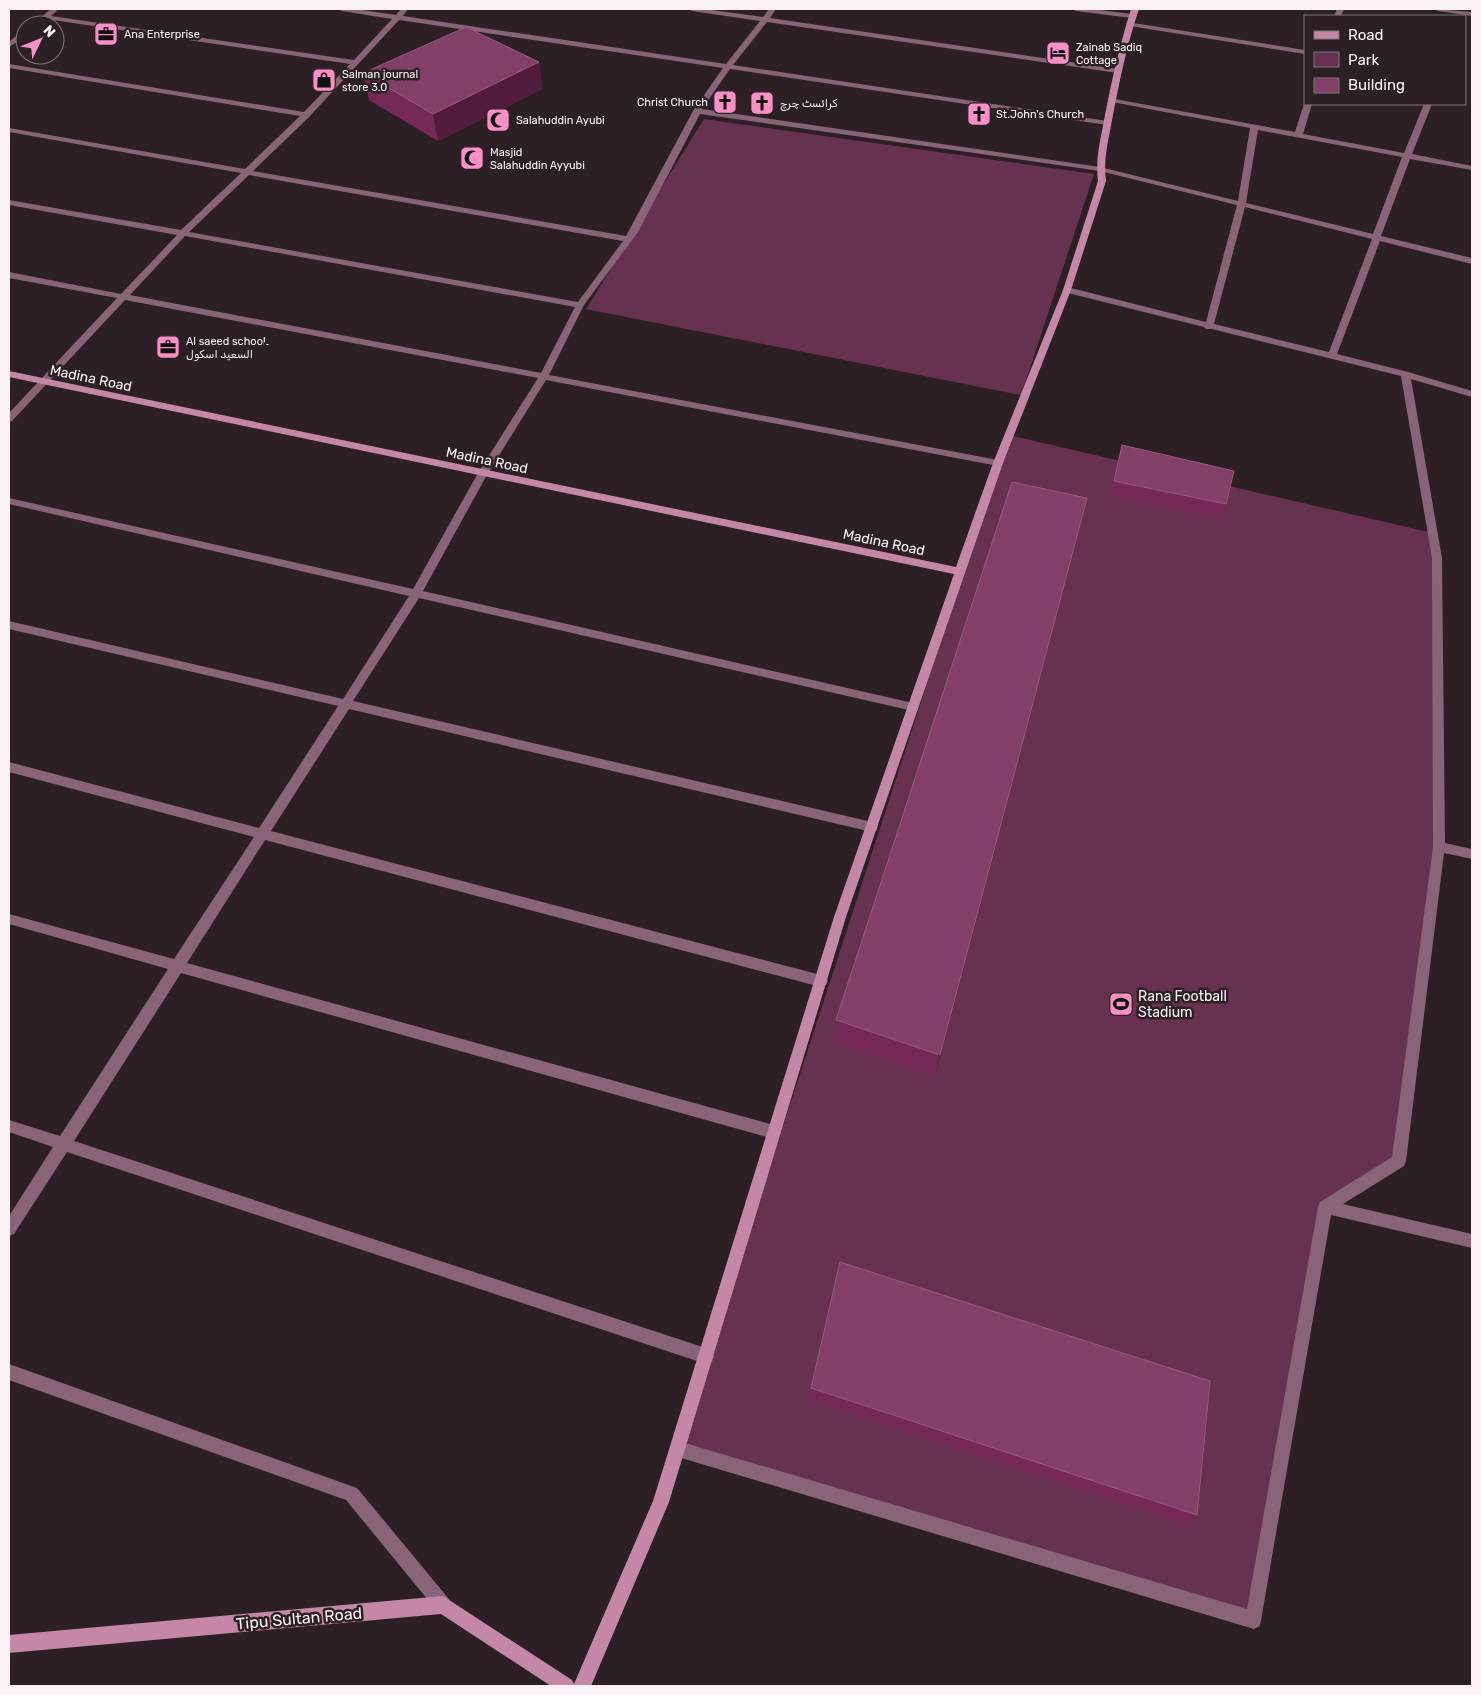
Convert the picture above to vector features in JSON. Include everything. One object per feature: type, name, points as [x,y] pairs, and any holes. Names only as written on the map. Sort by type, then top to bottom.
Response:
[{"type":"main road","points":[[582,1686],[661,1502],[840,917],[998,463],[1067,290],[1102,181],[1100,169],[1101,150],[1132,16]]},
{"type":"main road","name":"Madina Road","points":[[9,374],[960,572]]},
{"type":"main road","points":[[443,1605],[566,1686]]},
{"type":"main road","name":"Tipu Sultan Road","points":[[9,1644],[443,1605]]},
{"type":"street","points":[[342,9],[1107,123]]},
{"type":"street","points":[[9,419],[182,234],[306,115],[404,9]]},
{"type":"street","points":[[692,9],[1118,71]]},
{"type":"street","points":[[9,1229],[416,594],[483,473],[544,376],[580,305],[634,232],[697,110],[728,66],[773,9]]},
{"type":"street","points":[[1076,9],[1132,16],[1304,52]]},
{"type":"street","points":[[1438,9],[1468,13]]},
{"type":"street","points":[[65,20],[355,62]]},
{"type":"street","points":[[9,66],[306,115]]},
{"type":"street","points":[[1112,100],[1472,168]]},
{"type":"street","points":[[1298,136],[1308,105]]},
{"type":"street","points":[[1332,356],[1428,105]]},
{"type":"street","points":[[697,110],[1100,169],[1472,261]]},
{"type":"street","points":[[1209,327],[1242,204],[1254,127]]},
{"type":"street","points":[[9,130],[627,240]]},
{"type":"street","points":[[9,202],[580,305]]},
{"type":"street","points":[[9,275],[998,463]]},
{"type":"street","points":[[1067,290],[1209,327],[1405,374],[1472,394]]},
{"type":"street","points":[[678,1450],[1254,1620],[1325,1207],[1399,1161],[1440,847],[1437,558],[1405,374]]},
{"type":"street","points":[[9,500],[913,707]]},
{"type":"street","points":[[9,625],[872,827]]},
{"type":"street","points":[[9,767],[821,981]]},
{"type":"street","points":[[1440,847],[1472,854]]},
{"type":"street","points":[[9,919],[774,1132]]},
{"type":"street","points":[[9,1126],[706,1356]]},
{"type":"street","points":[[1325,1207],[1472,1241]]},
{"type":"street","points":[[9,1372],[351,1494],[443,1605]]},
{"type":"green space","points":[[704,119],[1094,174],[1021,395],[586,309]]},
{"type":"green space","name":"Rana Football Stadium","points":[[1008,435],[1433,533],[1439,847],[1399,1161],[1325,1207],[1254,1620],[678,1449]]},
{"type":"building","points":[[466,27],[539,62],[433,114],[363,73]]},
{"type":"building","points":[[1122,445],[1234,471],[1226,504],[1114,481]]},
{"type":"building","points":[[1012,482],[1087,498],[940,1055],[836,1020]]},
{"type":"building","points":[[840,1262],[1210,1381],[1197,1515],[811,1388]]},
{"type":"place","name":"Ana Enterprise","points":[[106,34]]},
{"type":"place","name":"Zainab Sadiq Cottage","points":[[1058,53]]},
{"type":"place","name":"Salman journal store 3.0","points":[[324,80]]},
{"type":"place","name":"Christ Church","points":[[725,102]]},
{"type":"place","name":"کرائسٹ چرچ","points":[[762,103]]},
{"type":"place","name":"St.John's Church","points":[[979,114]]},
{"type":"place","name":"Salahuddin Ayubi","points":[[498,120]]},
{"type":"place","name":"Masjid Salahuddin Ayyubi","points":[[472,158]]},
{"type":"place","name":"Al saeed school۔ السعید اسکول","points":[[168,347]]},
{"type":"place","name":"Rana Football Stadium","points":[[1121,1004]]}]
